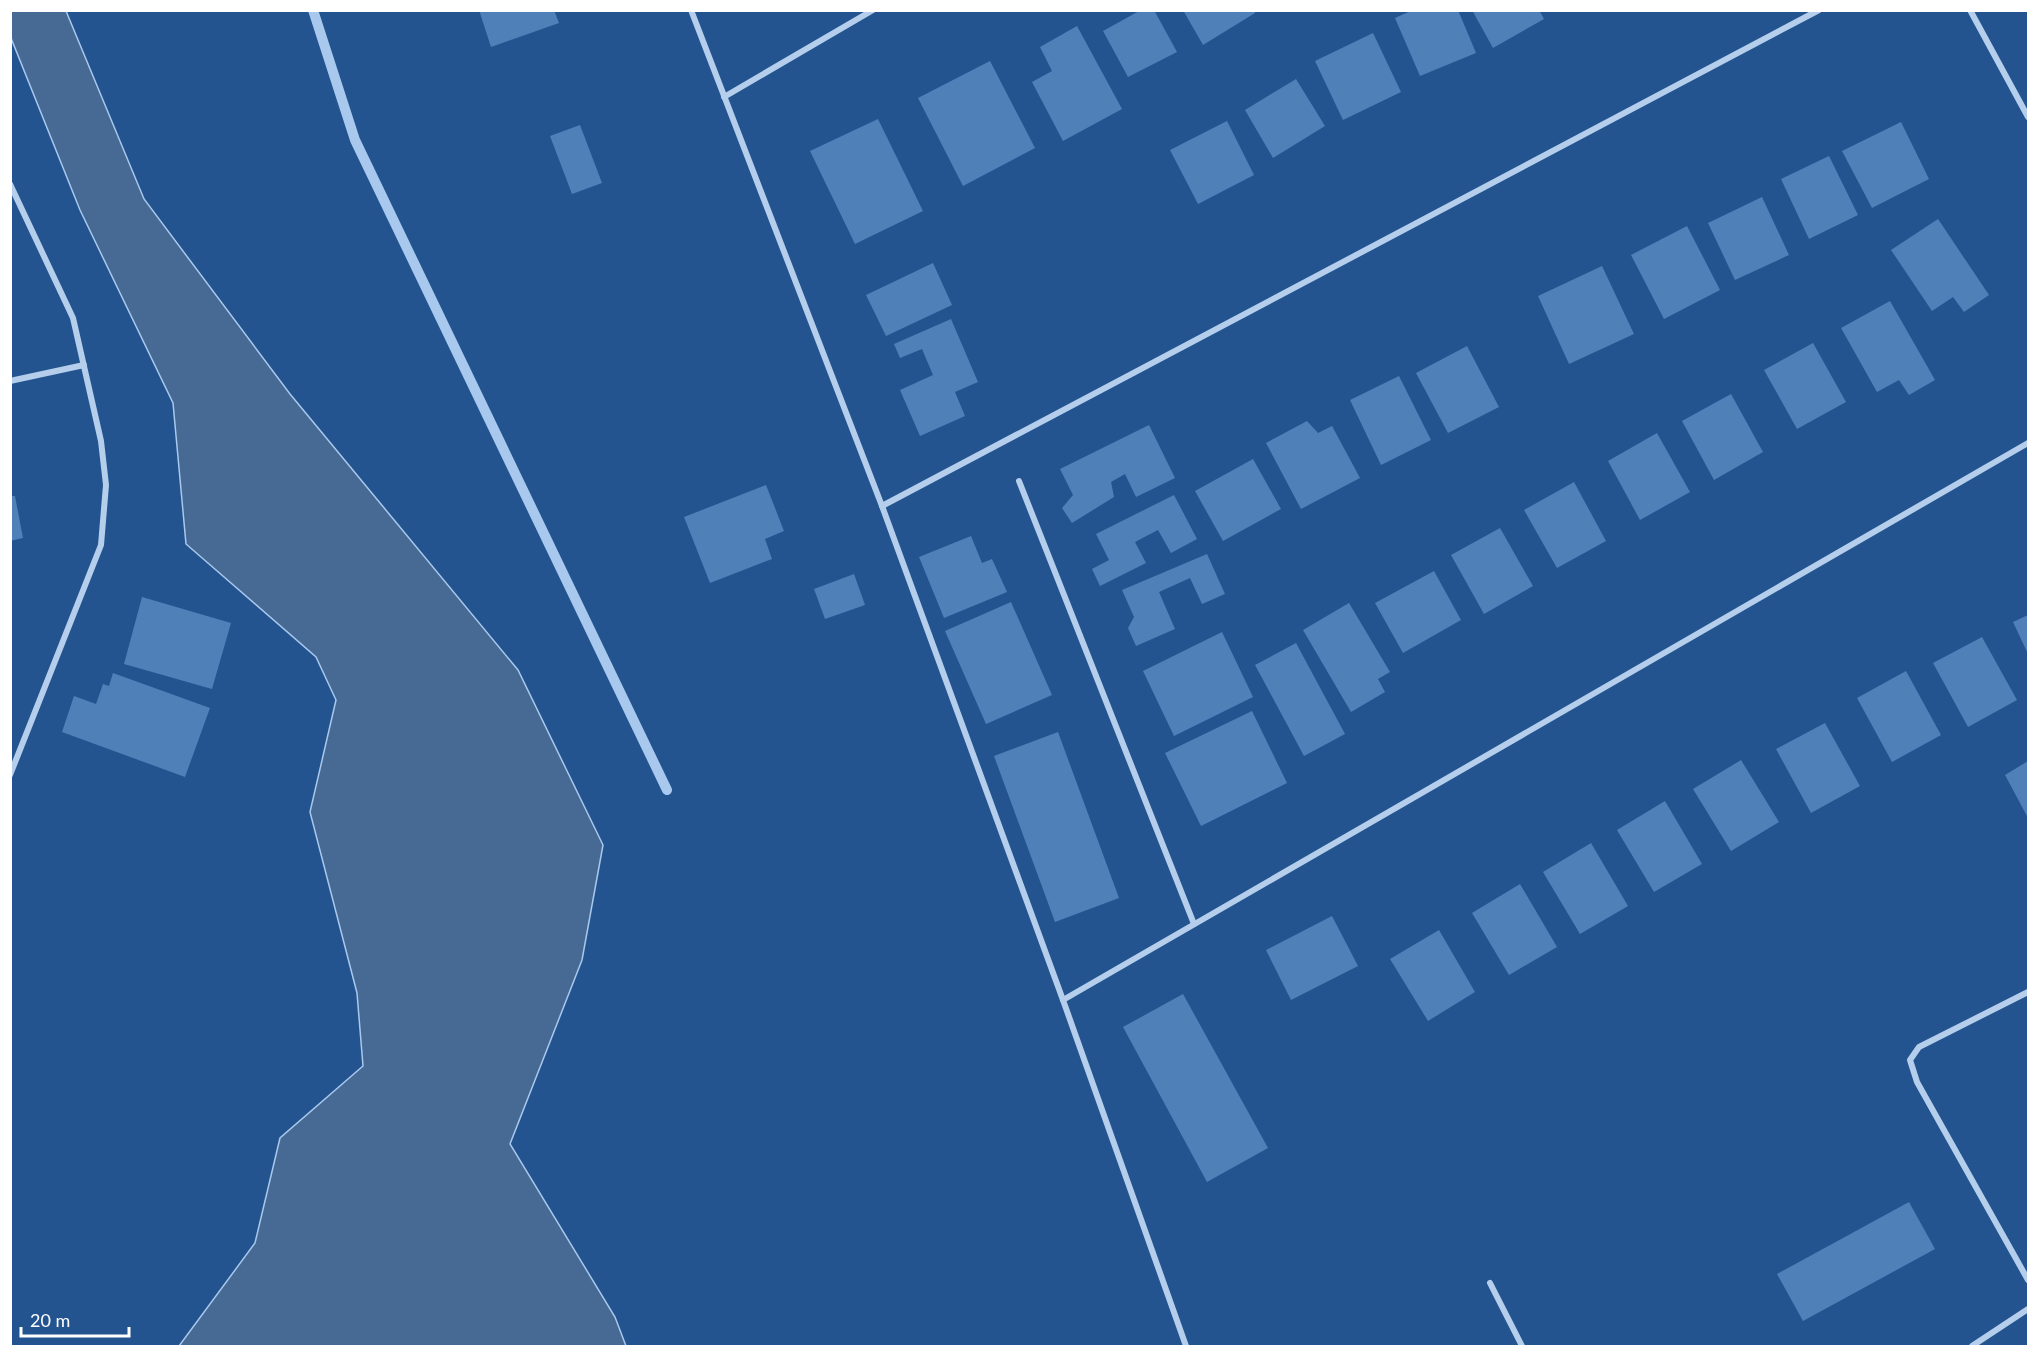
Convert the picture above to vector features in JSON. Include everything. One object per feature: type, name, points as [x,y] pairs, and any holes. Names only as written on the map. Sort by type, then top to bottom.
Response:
[{"type":"street","points":[[691,10],[882,506],[1063,1000],[1186,1347]]},
{"type":"street","points":[[724,97],[873,10]]},
{"type":"street","points":[[882,506],[1818,10]]},
{"type":"street","points":[[1970,10],[2028,117]]},
{"type":"street","points":[[10,184],[73,318],[101,441],[106,485],[101,545],[10,775]]},
{"type":"street","points":[[10,381],[84,364]]},
{"type":"street","points":[[1063,1000],[2028,443]]},
{"type":"street","points":[[1019,481],[1194,924]]},
{"type":"street","points":[[2028,992],[1919,1047],[1910,1060],[1917,1082],[2028,1281]]},
{"type":"street","points":[[1490,1283],[1522,1347]]},
{"type":"street","points":[[1972,1347],[2028,1309]]},
{"type":"water","points":[[11,10],[66,11],[144,199],[290,394],[518,670],[603,845],[582,960],[510,1144],[615,1317],[626,1346],[179,1346],[255,1243],[280,1138],[363,1066],[357,993],[310,812],[336,700],[316,657],[186,544],[173,403],[80,210],[11,38]]},
{"type":"building","points":[[479,10],[554,10],[559,23],[491,47]]},
{"type":"building","points":[[1141,10],[1154,10],[1177,52],[1128,77],[1103,31]]},
{"type":"building","points":[[1183,10],[1254,10],[1255,13],[1203,45]]},
{"type":"building","points":[[1413,10],[1458,10],[1476,53],[1420,76],[1395,18]]},
{"type":"building","points":[[1472,10],[1539,10],[1544,19],[1493,48]]},
{"type":"building","points":[[1077,26],[1122,109],[1063,141],[1032,82],[1052,71],[1040,47]]},
{"type":"building","points":[[1373,33],[1401,92],[1343,120],[1315,61]]},
{"type":"building","points":[[990,61],[1035,148],[963,186],[918,98]]},
{"type":"building","points":[[1296,79],[1325,126],[1273,158],[1245,110]]},
{"type":"building","points":[[878,119],[923,211],[855,244],[810,151]]},
{"type":"building","points":[[1227,121],[1254,175],[1198,204],[1170,150]]},
{"type":"building","points":[[1901,122],[1929,179],[1872,208],[1842,151]]},
{"type":"building","points":[[580,125],[602,183],[572,194],[550,136]]},
{"type":"building","points":[[1829,156],[1858,215],[1809,239],[1781,179]]},
{"type":"building","points":[[1762,197],[1789,255],[1735,280],[1708,223]]},
{"type":"building","points":[[1938,219],[1989,295],[1964,312],[1953,297],[1932,311],[1891,250]]},
{"type":"building","points":[[1687,226],[1720,290],[1664,319],[1631,255]]},
{"type":"building","points":[[933,263],[952,305],[886,336],[866,295]]},
{"type":"building","points":[[1602,266],[1634,334],[1569,364],[1538,296]]},
{"type":"building","points":[[1890,301],[1935,380],[1909,395],[1899,380],[1877,392],[1841,328]]},
{"type":"building","points":[[951,319],[978,382],[955,392],[965,416],[920,436],[900,390],[933,375],[922,349],[900,358],[894,344]]},
{"type":"building","points":[[1813,343],[1846,402],[1797,429],[1764,370]]},
{"type":"building","points":[[1467,346],[1499,407],[1448,433],[1416,373]]},
{"type":"building","points":[[1399,376],[1431,440],[1381,465],[1350,400]]},
{"type":"building","points":[[1731,394],[1763,452],[1714,480],[1682,421]]},
{"type":"building","points":[[1307,421],[1318,433],[1332,426],[1360,478],[1301,509],[1266,443]]},
{"type":"building","points":[[1149,425],[1175,478],[1136,497],[1125,474],[1111,482],[1114,497],[1072,523],[1062,508],[1073,495],[1060,469]]},
{"type":"building","points":[[1657,433],[1690,492],[1640,520],[1608,461]]},
{"type":"building","points":[[1253,459],[1281,509],[1223,541],[1195,491]]},
{"type":"building","points":[[1574,482],[1606,541],[1557,568],[1524,510]]},
{"type":"building","points":[[766,485],[784,531],[765,539],[772,559],[710,583],[684,517]]},
{"type":"building","points":[[1174,495],[1197,539],[1171,553],[1158,530],[1135,542],[1146,563],[1100,586],[1092,569],[1109,560],[1096,534]]},
{"type":"building","points":[[10,496],[15,496],[23,538],[10,541]]},
{"type":"building","points":[[1500,528],[1533,586],[1484,614],[1451,555]]},
{"type":"building","points":[[971,536],[982,563],[992,559],[1007,592],[944,618],[919,557]]},
{"type":"building","points":[[1207,554],[1225,594],[1202,604],[1190,578],[1159,592],[1175,629],[1136,646],[1128,628],[1134,617],[1122,590]]},
{"type":"building","points":[[1434,571],[1461,620],[1403,653],[1375,603]]},
{"type":"building","points":[[854,574],[865,605],[825,619],[814,589]]},
{"type":"building","points":[[142,597],[231,623],[212,689],[124,664]]},
{"type":"building","points":[[1011,602],[1052,695],[986,724],[945,631]]},
{"type":"building","points":[[1349,603],[1390,672],[1378,679],[1385,692],[1351,712],[1303,630]]},
{"type":"building","points":[[2028,615],[2028,654],[2013,622]]},
{"type":"building","points":[[1222,632],[1253,697],[1174,736],[1143,671]]},
{"type":"building","points":[[1982,637],[2017,700],[1968,727],[1933,663]]},
{"type":"building","points":[[1296,643],[1345,734],[1304,756],[1255,665]]},
{"type":"building","points":[[1906,671],[1941,735],[1892,762],[1857,698]]},
{"type":"building","points":[[113,673],[210,708],[185,777],[62,732],[74,696],[96,704],[103,684],[109,686]]},
{"type":"building","points":[[1252,711],[1287,783],[1201,826],[1165,753]]},
{"type":"building","points":[[1825,723],[1860,786],[1811,813],[1776,749]]},
{"type":"building","points":[[1058,732],[1119,898],[1055,922],[994,756]]},
{"type":"building","points":[[1741,760],[1779,822],[1731,851],[1693,789]]},
{"type":"building","points":[[2028,761],[2028,818],[2005,775]]},
{"type":"building","points":[[1665,801],[1702,864],[1654,892],[1617,830]]},
{"type":"building","points":[[1591,843],[1628,906],[1580,934],[1543,872]]},
{"type":"building","points":[[1520,884],[1557,947],[1509,975],[1472,913]]},
{"type":"building","points":[[1332,916],[1358,966],[1291,1000],[1266,950]]},
{"type":"building","points":[[1439,930],[1475,992],[1428,1021],[1390,959]]},
{"type":"building","points":[[1183,994],[1268,1148],[1207,1182],[1123,1027]]},
{"type":"building","points":[[1909,1202],[1935,1249],[1803,1321],[1777,1274]]},
{"type":"waterway","points":[[313,10],[355,140],[667,790]]}]
